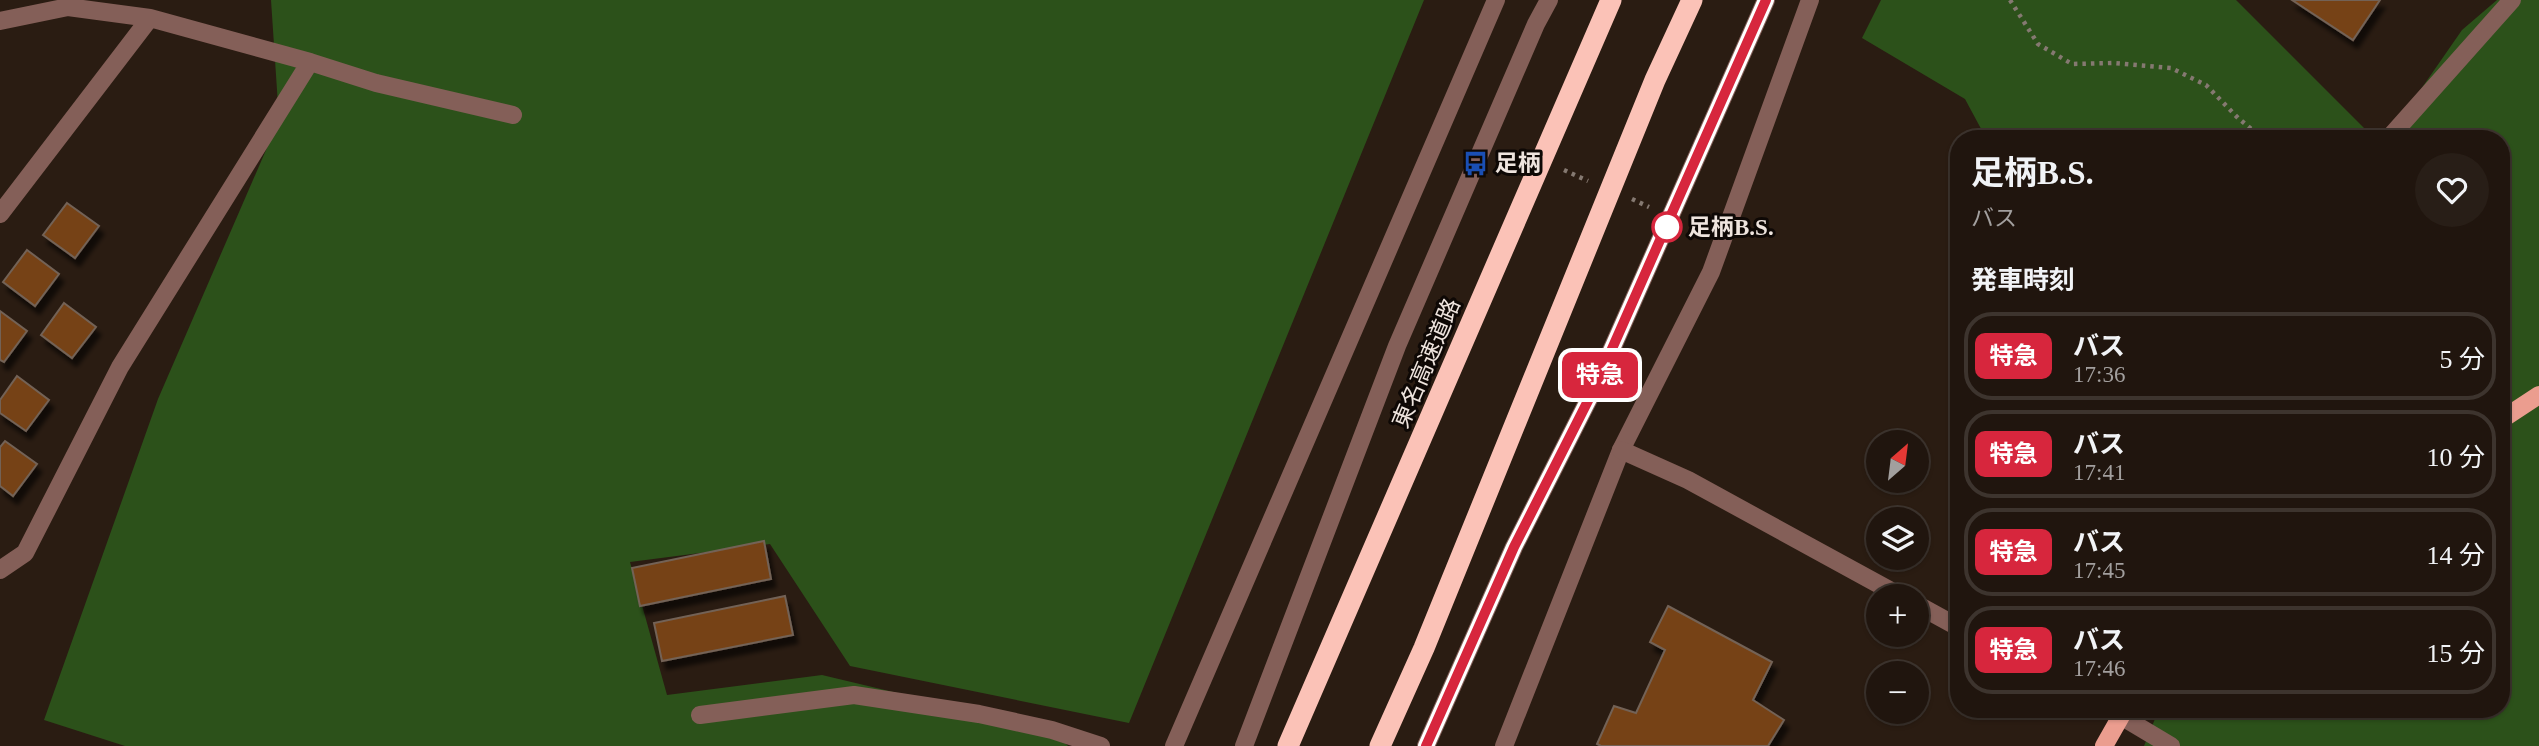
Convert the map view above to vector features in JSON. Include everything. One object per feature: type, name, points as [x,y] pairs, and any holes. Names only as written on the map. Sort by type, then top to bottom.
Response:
[{"type":"highway","name":"東名高速道路","points":[[1288,746],[1611,0]]},
{"type":"highway","points":[[1381,746],[1424,648],[1655,80],[1692,0]]},
{"type":"main road","points":[[2510,414],[2539,395]]},
{"type":"main road","points":[[2104,746],[2115,718]]},
{"type":"street","points":[[1174,746],[1496,0]]},
{"type":"street","points":[[1244,746],[1397,346],[1536,24],[1549,0]]},
{"type":"street","points":[[1426,746],[1514,547],[1596,385],[1766,0]]},
{"type":"street","points":[[1504,746],[1621,450],[1711,272],[1810,0]]},
{"type":"street","points":[[2396,130],[2512,0]]},
{"type":"street","points":[[0,21],[68,7],[150,18],[376,83],[513,115]]},
{"type":"street","points":[[0,214],[150,18]]},
{"type":"street","points":[[0,570],[25,553],[120,367],[310,62]]},
{"type":"street","points":[[1621,450],[1688,480],[1878,584]]},
{"type":"street","points":[[1929,611],[1950,623]]},
{"type":"street","points":[[700,715],[854,695],[979,714],[1052,730],[1101,746]]},
{"type":"street","points":[[2129,718],[2171,746]]},
{"type":"path","points":[[2010,0],[2038,44],[2072,64],[2113,63],[2171,68],[2206,85],[2252,130]]},
{"type":"green space","points":[[271,0],[1424,0],[1129,723],[850,666],[770,544],[630,562],[667,695],[822,675],[1052,730],[1068,746],[125,746],[44,720],[158,399],[279,120]]},
{"type":"green space","points":[[1881,0],[2236,0],[2366,130],[1982,130],[1965,99],[1862,38]]},
{"type":"green space","points":[[2497,0],[2539,0],[2539,746],[2144,746],[2155,718],[2510,718],[2510,130],[2393,130],[2462,30]]},
{"type":"building","points":[[2292,0],[2380,0],[2353,40]]},
{"type":"building","points":[[67,203],[99,226],[75,258],[43,235]]},
{"type":"building","points":[[27,250],[59,274],[35,306],[3,282]]},
{"type":"building","points":[[64,303],[96,327],[72,358],[41,335]]},
{"type":"building","points":[[0,311],[27,331],[4,362],[0,360]]},
{"type":"building","points":[[17,376],[49,400],[26,431],[0,413],[0,400]]},
{"type":"building","points":[[5,441],[37,464],[13,496],[0,486],[0,447]]},
{"type":"building","points":[[764,541],[771,579],[640,606],[632,568]]},
{"type":"building","points":[[785,596],[793,635],[662,661],[654,623]]},
{"type":"building","points":[[1668,606],[1772,662],[1753,700],[1784,720],[1768,746],[1597,744],[1614,706],[1636,713],[1665,650],[1650,642]]},
{"type":"bus line","name":"特急","points":[[1426,746],[1514,547],[1596,385],[1766,0]]},
{"type":"place","name":"足柄","points":[[1475,163]]},
{"type":"place","name":"足柄B.S.","points":[[1667,227]]}]
